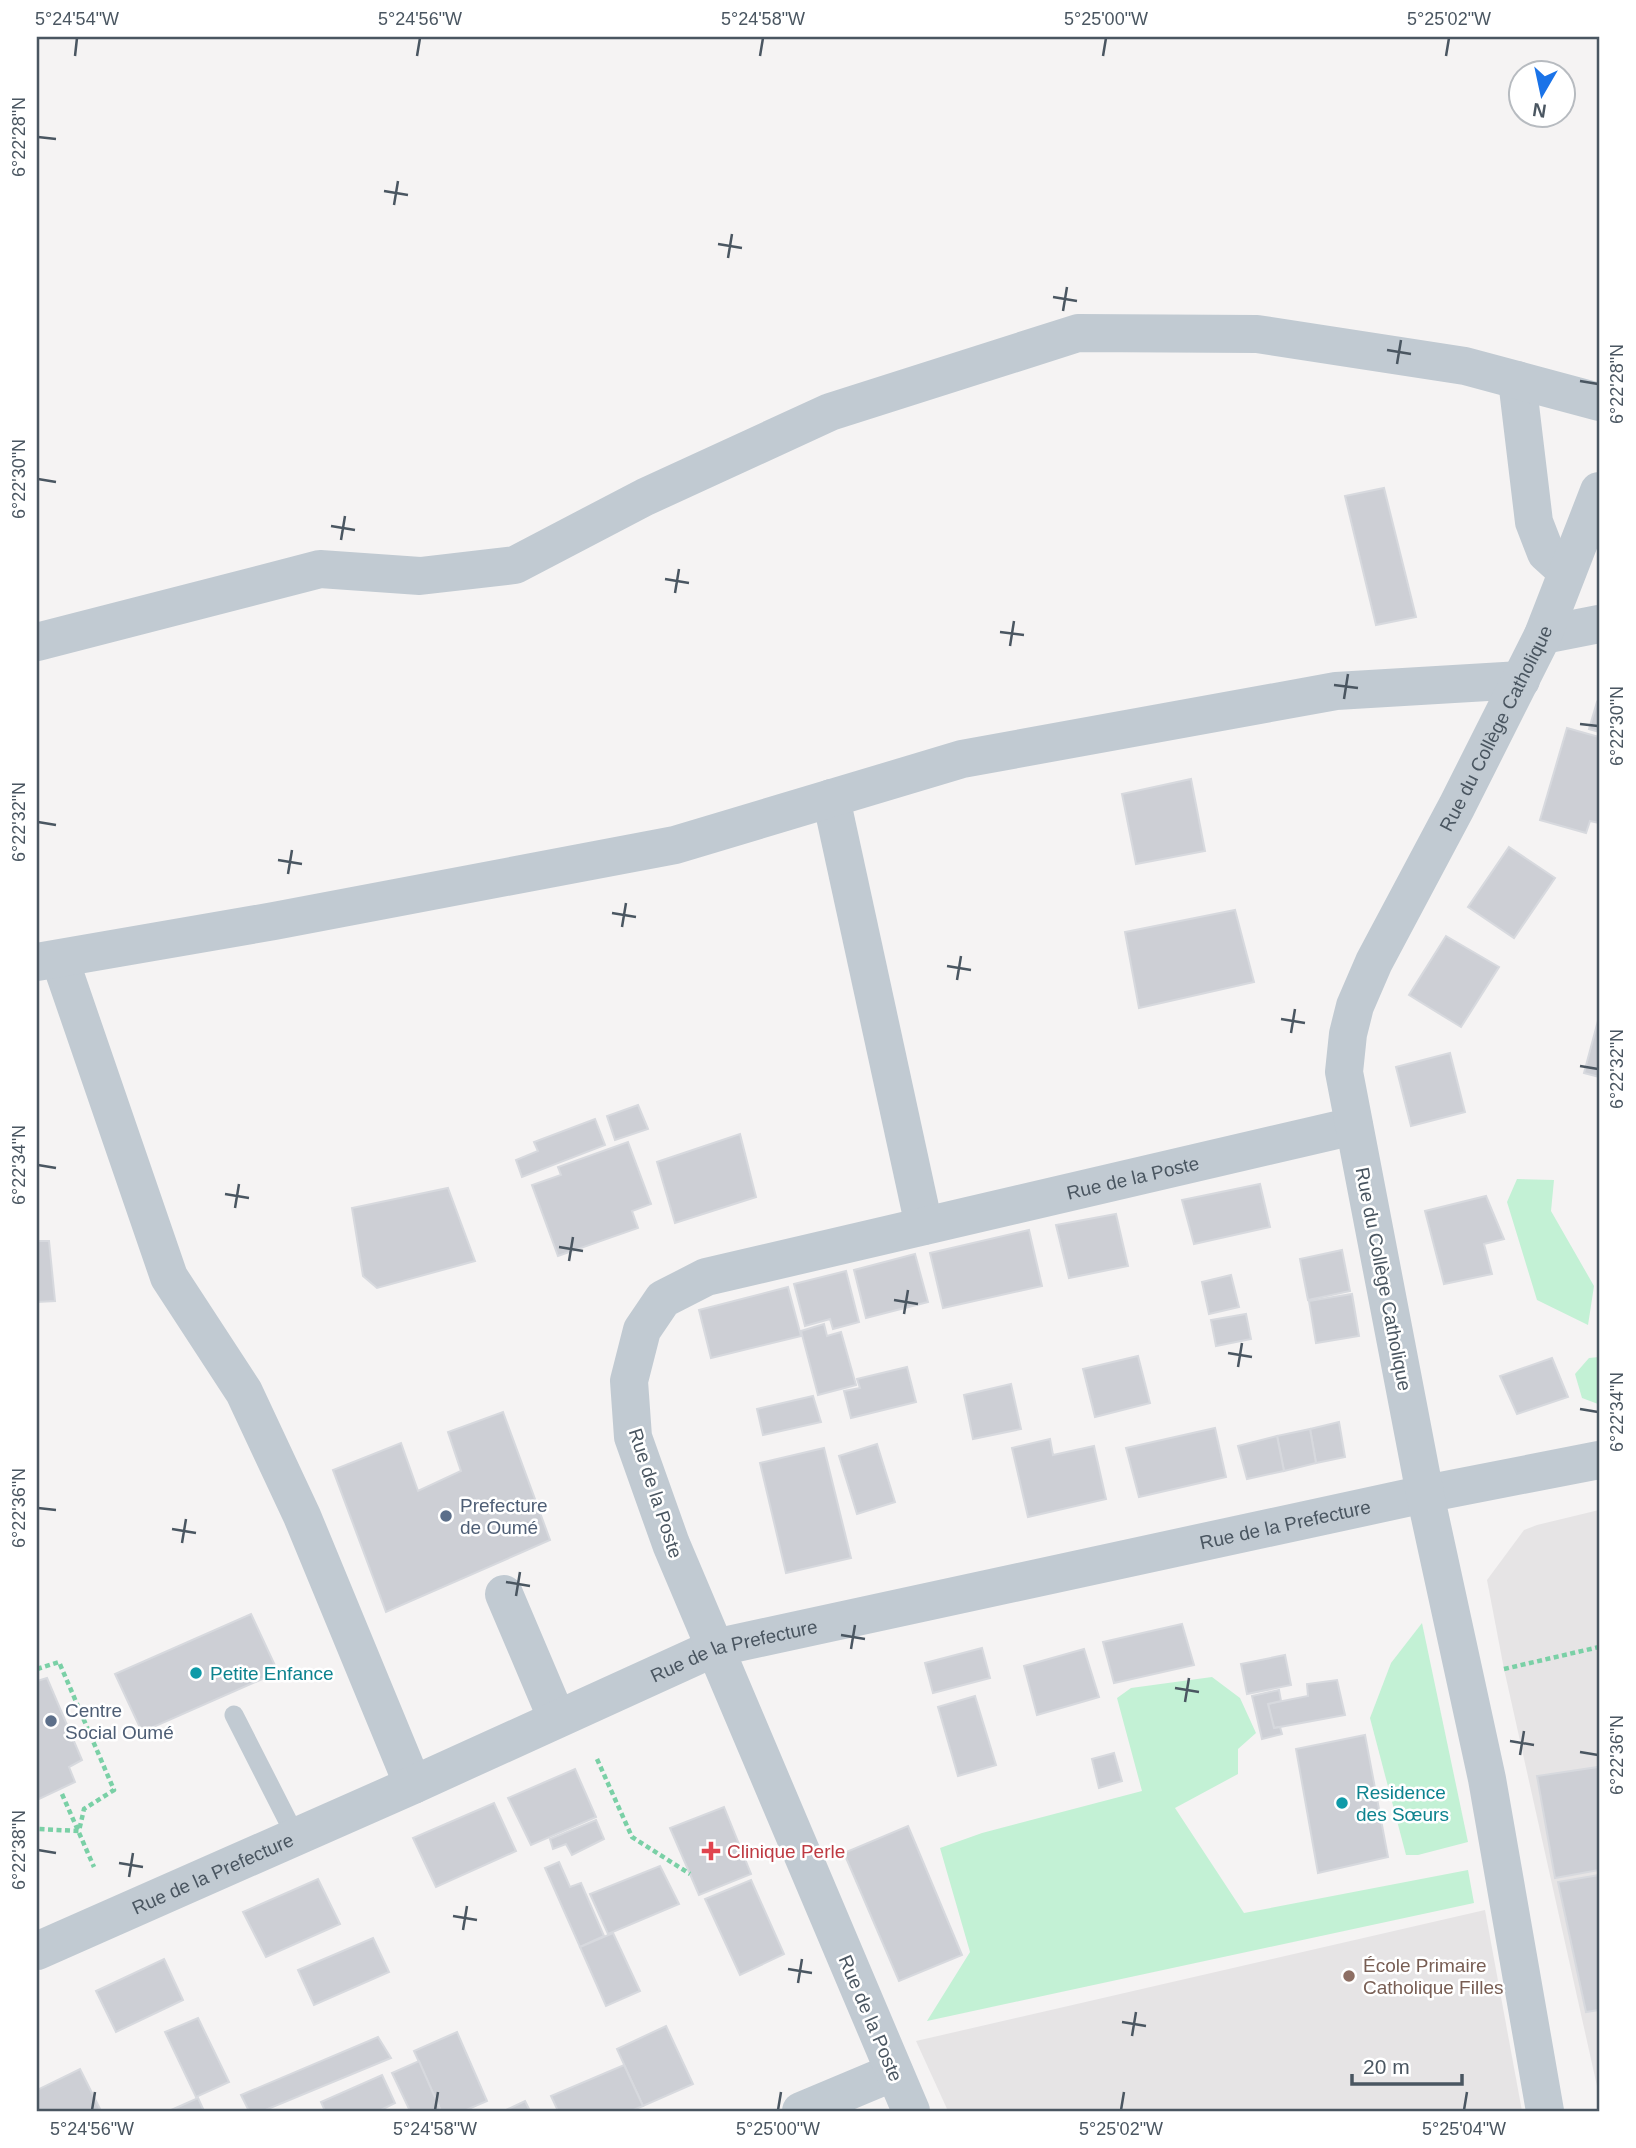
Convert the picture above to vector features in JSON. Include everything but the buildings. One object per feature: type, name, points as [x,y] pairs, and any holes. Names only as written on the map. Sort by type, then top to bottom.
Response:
[{"type":"street","points":[[37,642],[320,569],[420,576],[515,565],[645,497],[830,412],[1078,333],[1257,334],[1465,366],[1599,402]]},
{"type":"street","points":[[1517,380],[1534,522],[1546,553],[1567,572]]},
{"type":"street","name":"Rue du Collège Catholique","points":[[1545,2111],[1487,1779],[1425,1494],[1344,1072],[1348,1034],[1355,1006],[1374,962],[1457,806],[1543,635],[1599,491]]},
{"type":"street","points":[[1543,635],[1599,624]]},
{"type":"street","points":[[413,1785],[302,1516],[244,1392],[169,1277],[48,961],[287,919],[675,845],[962,759],[1336,691],[1521,680]]},
{"type":"street","points":[[831,798],[924,1226]]},
{"type":"street","name":"Rue de la Poste","points":[[911,2111],[671,1544],[634,1437],[629,1381],[642,1329],[663,1299],[706,1278],[1354,1126]]},
{"type":"street","name":"Rue de la Prefecture","points":[[37,1951],[714,1648],[1425,1494],[1599,1460]]},
{"type":"street","points":[[504,1594],[557,1719]]},
{"type":"street","points":[[801,2111],[894,2072]]},
{"type":"lane","points":[[234,1715],[296,1837]]},
{"type":"path","points":[[1504,1668],[1599,1647]]},
{"type":"path","points":[[37,1669],[59,1662],[114,1790],[85,1809],[79,1831]]},
{"type":"path","points":[[597,1759],[632,1837],[690,1874]]},
{"type":"path","points":[[62,1794],[94,1867]]},
{"type":"path","points":[[37,1829],[79,1831]]},
{"type":"shaded area","points":[[1599,1510],[1599,2095],[1504,1669],[1487,1580],[1524,1530]]},
{"type":"shaded area","name":"École Primaire Catholique Filles","points":[[1485,1910],[1522,2111],[948,2111],[916,2041]]},
{"type":"green space","points":[[1517,1179],[1554,1180],[1551,1211],[1594,1286],[1588,1325],[1537,1300],[1507,1202]]},
{"type":"green space","points":[[1599,1357],[1598,1404],[1582,1398],[1575,1374],[1589,1358]]},
{"type":"green space","points":[[1422,1623],[1468,1842],[1418,1855],[1406,1855],[1370,1718],[1391,1663]]},
{"type":"green space","points":[[1212,1677],[1240,1698],[1256,1733],[1238,1749],[1238,1774],[1175,1808],[1244,1913],[1468,1870],[1474,1903],[927,2021],[970,1952],[940,1848],[982,1833],[1142,1791],[1117,1698],[1131,1688]]},
{"type":"place","name":"Prefecture de Oumé","points":[[446,1516]]},
{"type":"place","name":"Petite Enfance","points":[[196,1673]]},
{"type":"place","name":"Centre Social Oumé","points":[[51,1721]]},
{"type":"place","name":"Residence des Sœurs","points":[[1342,1803]]},
{"type":"place","name":"Clinique Perle","points":[[711,1851]]},
{"type":"place","name":"École Primaire Catholique Filles","points":[[1349,1976]]}]
